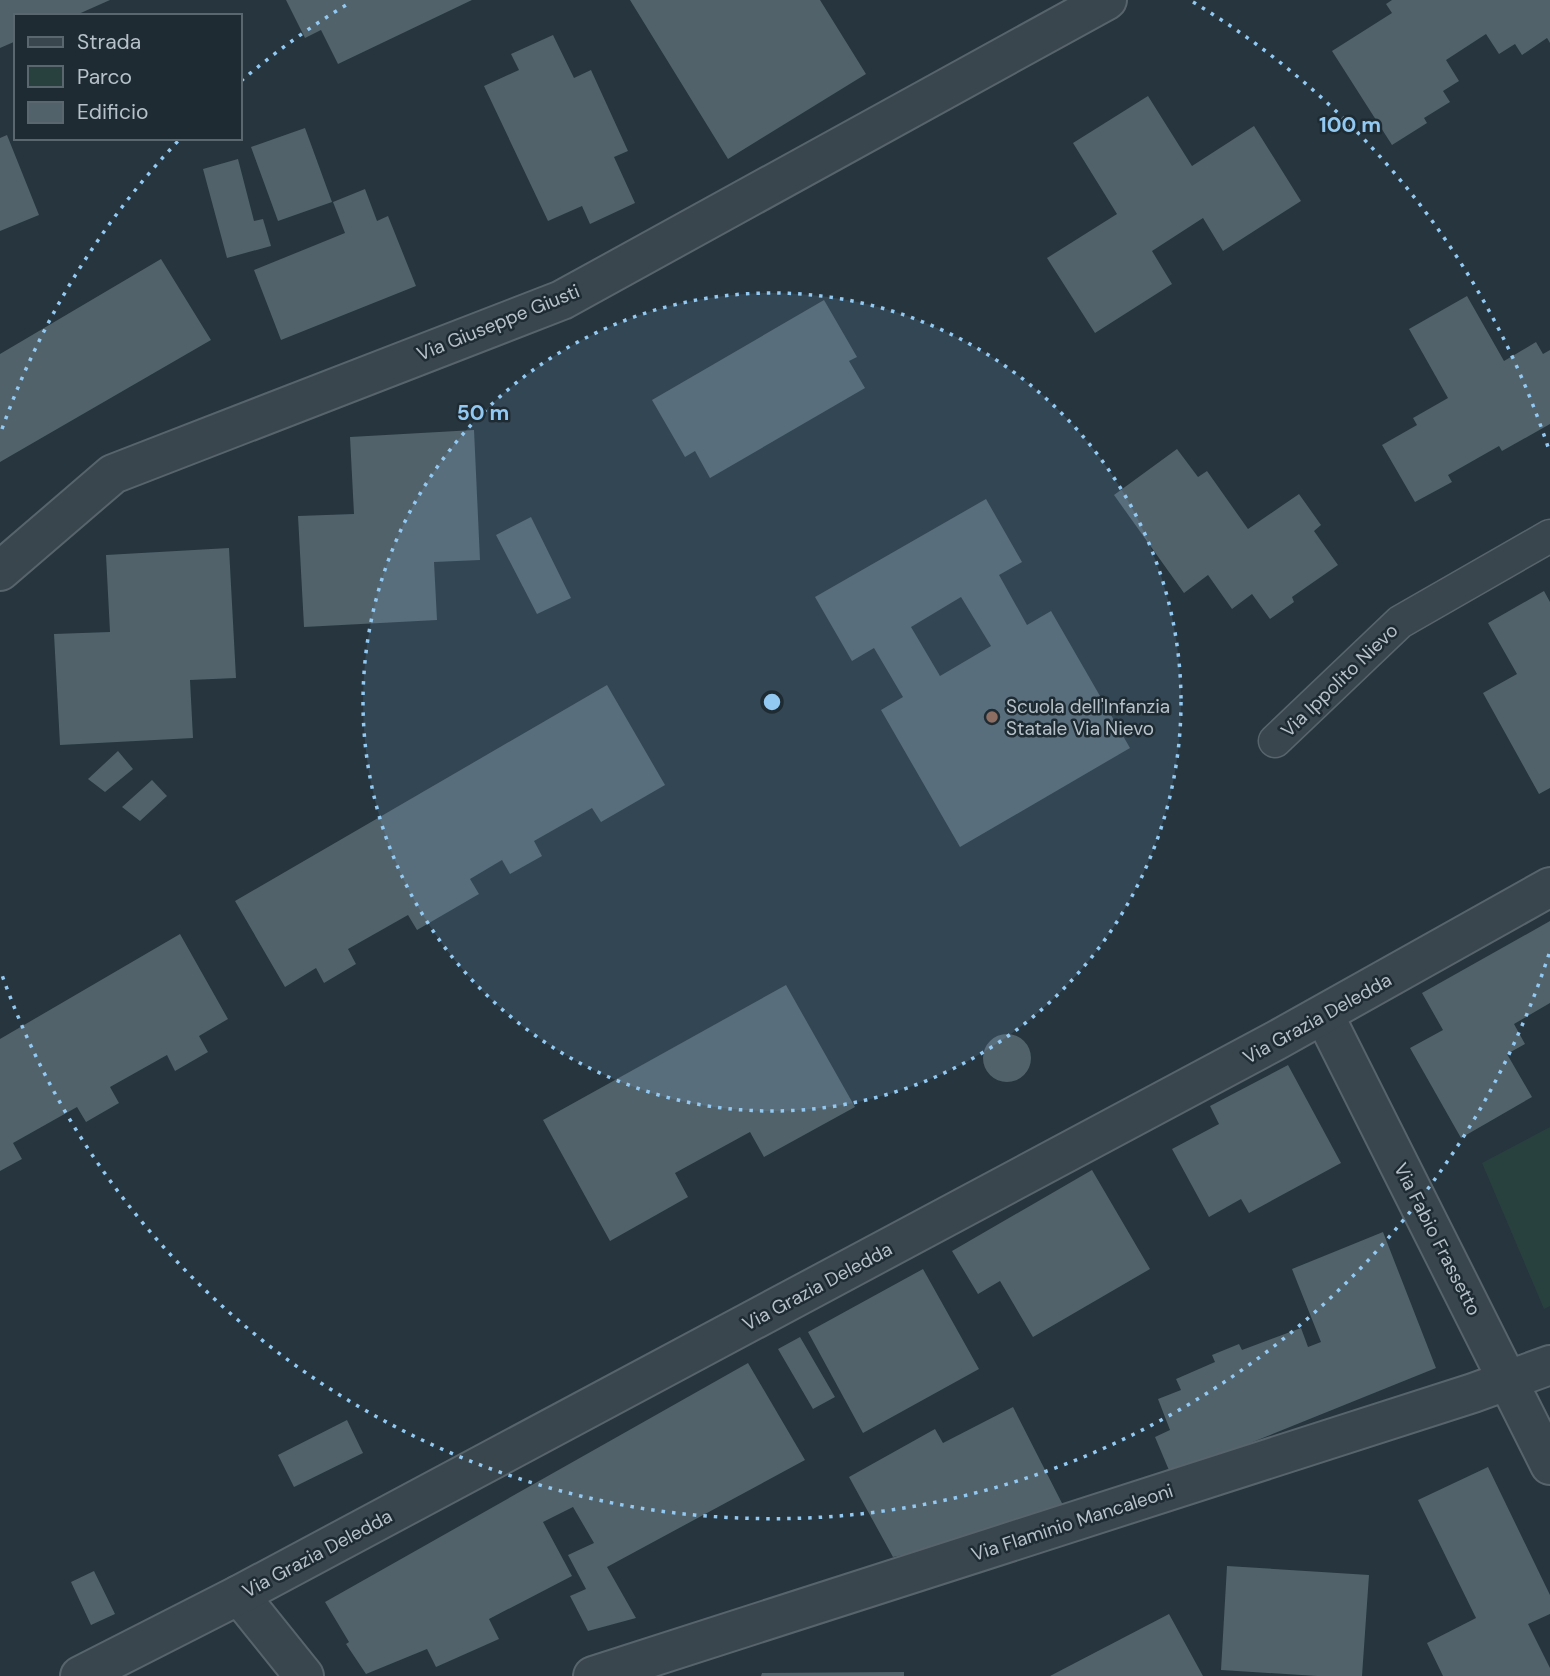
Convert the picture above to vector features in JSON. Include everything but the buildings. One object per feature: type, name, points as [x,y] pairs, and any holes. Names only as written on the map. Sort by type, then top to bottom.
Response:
[{"type":"street","name":"Via Giuseppe Giusti","points":[[0,571],[113,474],[562,300],[1107,0]]},
{"type":"street","name":"Via Grazia Deledda","points":[[79,1676],[239,1595],[1324,1015],[1550,887]]},
{"type":"street","name":"Via Fabio Frassetto","points":[[1324,1015],[1550,1465]]},
{"type":"street","name":"Via Flaminio Mancaleoni","points":[[593,1676],[1509,1381],[1550,1365]]},
{"type":"street","points":[[239,1595],[304,1676]]},
{"type":"lane","name":"Via Ippolito Nievo","points":[[1275,741],[1400,622],[1550,536]]},
{"type":"green space","points":[[1550,1127],[1550,1306],[1544,1309],[1482,1163]]},
{"type":"place","name":"Scuola dell'Infanzia Statale Via Nievo","points":[[992,717]]}]
